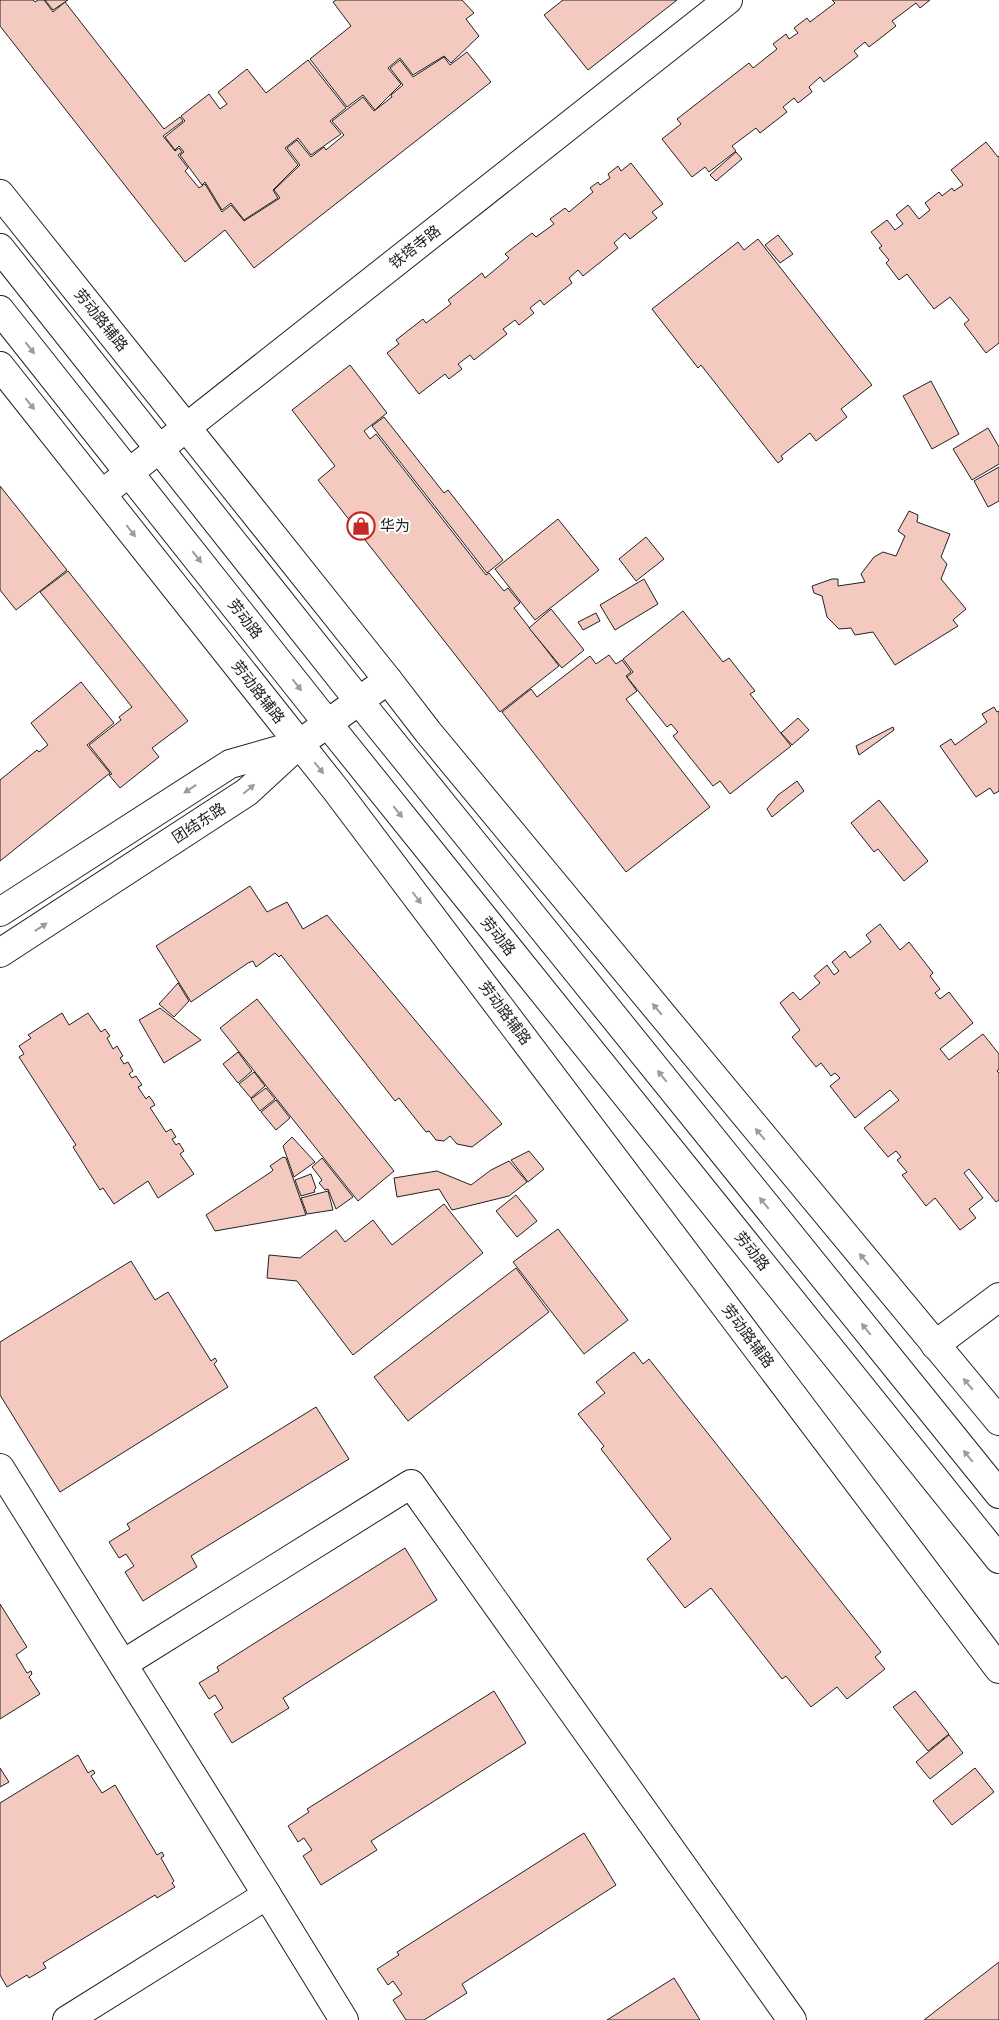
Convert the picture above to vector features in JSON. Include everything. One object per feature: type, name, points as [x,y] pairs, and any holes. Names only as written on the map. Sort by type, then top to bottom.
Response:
[{"type":"street","name":"铁塔寺路","points":[[102,494],[728,0]]},
{"type":"street","name":"劳动路辅路","points":[[0,194],[434,740],[999,1421]]},
{"type":"street","points":[[0,248],[359,701],[999,1494]]},
{"type":"street","name":"劳动路","points":[[0,310],[328,724],[999,1559]]},
{"type":"street","name":"劳动路辅路","points":[[0,366],[342,798],[999,1669]]},
{"type":"street","name":"团结东路","points":[[0,954],[247,792],[299,744],[388,680]]},
{"type":"street","points":[[0,912],[230,764],[299,744]]},
{"type":"street","points":[[935,1345],[999,1297]]},
{"type":"street","points":[[0,1468],[344,2020]]},
{"type":"street","points":[[123,1664],[411,1484],[792,2020]]},
{"type":"street","points":[[67,2020],[267,1895]]},
{"type":"building","points":[[0,0],[33,0],[35,2],[44,0],[53,12],[65,2],[164,129],[180,117],[183,121],[163,136],[175,151],[179,148],[182,152],[178,155],[188,168],[185,171],[199,188],[205,184],[222,212],[231,205],[244,221],[280,198],[274,190],[300,165],[287,148],[297,140],[311,157],[324,147],[326,150],[344,135],[332,121],[363,97],[374,111],[392,97],[391,95],[403,85],[390,68],[400,60],[413,77],[444,57],[450,65],[467,52],[491,82],[254,268],[225,230],[185,262],[0,26]]},
{"type":"building","points":[[45,0],[68,0],[53,10]]},
{"type":"building","points":[[336,0],[462,0],[474,13],[466,19],[479,36],[451,63],[444,56],[413,75],[400,58],[388,68],[401,84],[375,110],[363,95],[347,107],[310,59],[351,26],[333,2]]},
{"type":"building","points":[[563,0],[677,0],[588,70],[544,15]]},
{"type":"building","points":[[832,0],[930,0],[920,8],[916,3],[892,21],[896,26],[869,47],[865,42],[854,51],[858,56],[824,82],[820,77],[809,87],[812,92],[798,103],[794,98],[783,107],[787,112],[760,133],[756,128],[732,146],[736,151],[709,172],[705,167],[692,177],[662,139],[681,124],[677,119],[749,63],[753,68],[777,49],[773,44],[786,34],[789,39],[798,33],[794,28],[807,18],[810,22],[835,3]]},
{"type":"building","points":[[308,60],[346,108],[330,121],[341,134],[311,155],[298,138],[285,148],[298,165],[273,190],[278,198],[244,220],[231,203],[222,210],[205,182],[202,185],[180,155],[184,152],[179,146],[175,150],[165,137],[185,121],[181,116],[209,94],[220,109],[227,104],[218,92],[247,69],[266,93]]},
{"type":"building","points":[[986,142],[999,156],[999,343],[986,353],[964,324],[969,320],[950,297],[934,309],[907,274],[899,280],[886,263],[889,260],[879,248],[882,246],[871,232],[887,220],[895,230],[903,224],[896,215],[908,205],[919,219],[930,210],[925,203],[939,192],[942,196],[952,188],[954,191],[963,185],[951,170]]},
{"type":"building","points":[[736,152],[742,159],[716,181],[710,175]]},
{"type":"building","points":[[631,163],[663,204],[652,212],[657,218],[630,239],[625,233],[614,243],[618,248],[583,276],[578,270],[569,278],[572,283],[544,305],[540,300],[530,308],[534,313],[519,325],[515,320],[503,329],[507,334],[474,360],[470,355],[458,364],[462,369],[449,379],[445,374],[419,394],[387,353],[399,344],[396,340],[423,319],[426,323],[451,304],[448,300],[482,273],[485,278],[509,258],[505,254],[532,233],[536,237],[554,224],[550,219],[565,208],[569,212],[593,192],[590,188],[598,182],[600,185],[610,178],[608,174],[618,166],[621,171]]},
{"type":"building","points":[[778,235],[793,254],[780,263],[765,245]]},
{"type":"building","points":[[758,239],[872,385],[841,409],[847,417],[816,441],[810,433],[781,456],[783,459],[778,463],[701,365],[698,368],[652,309],[738,242],[744,250]]},
{"type":"building","points":[[350,365],[387,413],[364,431],[370,439],[376,434],[486,575],[489,573],[504,591],[508,588],[520,603],[514,608],[559,666],[500,712],[318,480],[335,466],[292,410]]},
{"type":"building","points":[[931,381],[959,434],[932,449],[903,396]]},
{"type":"building","points":[[384,417],[444,493],[448,490],[503,560],[487,573],[372,426]]},
{"type":"building","points":[[988,428],[999,447],[999,464],[972,480],[953,449]]},
{"type":"building","points":[[999,467],[999,501],[988,507],[974,481]]},
{"type":"building","points":[[0,486],[67,570],[16,610],[0,590]]},
{"type":"building","points":[[909,511],[918,515],[917,522],[950,534],[941,557],[947,564],[941,579],[966,609],[953,620],[958,626],[895,665],[873,632],[855,635],[851,628],[839,629],[827,617],[822,596],[814,593],[812,586],[832,579],[838,579],[838,586],[865,582],[861,574],[874,557],[883,552],[896,556],[905,536],[898,531]]},
{"type":"building","points":[[558,519],[599,570],[535,620],[495,569]]},
{"type":"building","points":[[646,537],[664,559],[636,581],[619,559]]},
{"type":"building","points":[[68,571],[188,721],[152,748],[159,757],[120,788],[109,775],[112,774],[89,745],[121,720],[119,717],[132,707],[40,592]]},
{"type":"building","points":[[644,579],[658,604],[615,630],[600,605]]},
{"type":"building","points":[[551,609],[584,650],[562,668],[529,628]]},
{"type":"building","points":[[683,611],[723,662],[729,658],[755,691],[750,694],[791,746],[730,794],[720,781],[713,786],[673,736],[678,732],[671,724],[667,727],[627,677],[633,672],[623,659]]},
{"type":"building","points":[[596,613],[600,621],[583,630],[578,622]]},
{"type":"building","points":[[609,655],[616,664],[622,660],[631,672],[626,676],[637,691],[626,699],[710,807],[626,872],[502,712],[531,689],[537,697],[590,656],[596,664]]},
{"type":"building","points":[[81,682],[114,723],[87,745],[110,773],[0,861],[0,780],[37,750],[39,752],[48,745],[31,723]]},
{"type":"building","points":[[994,707],[997,712],[999,711],[999,791],[994,794],[990,788],[976,797],[940,746],[951,739],[955,745],[987,722],[982,714]]},
{"type":"building","points":[[798,718],[809,730],[792,745],[781,733]]},
{"type":"building","points":[[893,727],[894,730],[859,755],[856,746]]},
{"type":"building","points":[[797,781],[804,791],[772,817],[767,809],[778,795]]},
{"type":"building","points":[[879,800],[928,861],[904,881],[878,849],[874,852],[851,823]]},
{"type":"building","points":[[250,886],[267,912],[287,902],[303,929],[327,915],[502,1124],[472,1147],[457,1144],[450,1136],[444,1141],[436,1140],[429,1131],[426,1132],[399,1098],[395,1101],[281,955],[279,957],[275,953],[256,967],[253,961],[248,963],[191,1002],[156,946]]},
{"type":"building","points":[[880,924],[900,950],[909,942],[933,973],[930,976],[940,989],[935,993],[940,999],[949,992],[973,1023],[940,1049],[949,1060],[983,1034],[999,1054],[999,1069],[997,1071],[999,1073],[999,1200],[996,1202],[969,1169],[964,1173],[983,1198],[969,1209],[976,1218],[960,1230],[935,1198],[926,1206],[902,1175],[907,1172],[897,1160],[901,1157],[896,1151],[888,1157],[864,1128],[899,1100],[890,1090],[855,1118],[830,1086],[840,1078],[835,1073],[831,1076],[821,1063],[816,1067],[792,1037],[800,1030],[780,1003],[793,992],[800,1000],[820,983],[814,976],[827,965],[834,975],[839,971],[832,962],[845,951],[850,958],[871,942],[866,935]]},
{"type":"building","points":[[178,983],[189,1001],[174,1017],[159,1004]]},
{"type":"building","points":[[257,999],[394,1171],[358,1201],[220,1028]]},
{"type":"building","points":[[160,1008],[201,1040],[164,1063],[139,1020]]},
{"type":"building","points":[[62,1013],[69,1025],[88,1013],[101,1032],[105,1029],[110,1036],[107,1038],[113,1049],[117,1046],[123,1056],[120,1058],[124,1064],[128,1062],[133,1071],[129,1074],[132,1078],[136,1076],[142,1085],[138,1087],[146,1099],[149,1096],[155,1105],[150,1108],[166,1132],[171,1129],[176,1137],[172,1139],[176,1145],[179,1143],[184,1151],[180,1154],[194,1174],[158,1198],[148,1181],[114,1204],[103,1188],[100,1190],[73,1147],[76,1145],[19,1057],[24,1054],[19,1046],[31,1038],[28,1035]]},
{"type":"building","points":[[238,1052],[252,1071],[238,1083],[223,1064]]},
{"type":"building","points":[[254,1072],[265,1086],[251,1098],[239,1084]]},
{"type":"building","points":[[266,1088],[275,1099],[260,1111],[251,1099]]},
{"type":"building","points":[[276,1100],[290,1118],[276,1130],[261,1112]]},
{"type":"building","points":[[292,1137],[315,1162],[294,1177],[283,1146]]},
{"type":"building","points":[[529,1151],[544,1169],[528,1182],[511,1160]]},
{"type":"building","points":[[283,1157],[286,1158],[306,1215],[215,1231],[206,1215],[271,1172],[273,1170],[270,1166]]},
{"type":"building","points":[[322,1158],[353,1197],[336,1209],[328,1189],[325,1190],[319,1183],[322,1180],[312,1167]]},
{"type":"building","points":[[509,1161],[527,1182],[509,1196],[452,1210],[439,1189],[397,1197],[394,1178],[437,1171],[471,1185],[491,1170]]},
{"type":"building","points":[[311,1174],[316,1188],[315,1192],[301,1196],[295,1180]]},
{"type":"building","points":[[328,1191],[333,1210],[307,1214],[301,1198]]},
{"type":"building","points":[[516,1195],[537,1221],[517,1237],[496,1211]]},
{"type":"building","points":[[444,1204],[483,1253],[353,1355],[297,1281],[267,1278],[269,1255],[300,1258],[336,1230],[345,1242],[373,1220],[392,1245]]},
{"type":"building","points":[[558,1229],[628,1320],[584,1354],[513,1262]]},
{"type":"building","points":[[131,1261],[155,1300],[168,1292],[211,1361],[215,1358],[217,1361],[214,1364],[228,1387],[60,1492],[0,1395],[0,1342]]},
{"type":"building","points":[[516,1268],[549,1312],[408,1421],[374,1377]]},
{"type":"building","points":[[634,1352],[643,1364],[649,1359],[881,1652],[875,1657],[885,1669],[847,1699],[837,1687],[811,1707],[786,1676],[782,1679],[711,1588],[685,1608],[647,1559],[671,1539],[601,1449],[604,1446],[578,1414],[605,1393],[596,1382]]},
{"type":"building","points":[[316,1407],[349,1459],[191,1556],[197,1567],[143,1601],[125,1572],[134,1566],[126,1554],[119,1558],[109,1542],[130,1529],[127,1524]]},
{"type":"building","points":[[405,1548],[437,1600],[283,1698],[289,1708],[232,1743],[214,1714],[223,1708],[215,1695],[209,1699],[199,1683],[219,1671],[217,1667]]},
{"type":"building","points":[[0,1604],[27,1647],[16,1655],[27,1673],[31,1671],[32,1674],[29,1677],[40,1694],[0,1719]]},
{"type":"building","points":[[494,1691],[526,1743],[371,1841],[377,1850],[321,1885],[303,1856],[312,1850],[304,1838],[298,1842],[288,1826],[309,1812],[307,1809]]},
{"type":"building","points":[[915,1691],[949,1734],[928,1751],[893,1707]]},
{"type":"building","points":[[949,1735],[963,1753],[930,1779],[916,1762]]},
{"type":"building","points":[[78,1755],[88,1773],[93,1770],[95,1773],[91,1776],[102,1793],[115,1785],[157,1855],[162,1852],[164,1856],[161,1858],[174,1881],[172,1883],[175,1887],[157,1898],[155,1895],[43,1963],[46,1968],[29,1978],[27,1975],[7,1987],[0,1975],[0,1803]]},
{"type":"building","points":[[0,1768],[9,1782],[0,1787]]},
{"type":"building","points":[[975,1768],[994,1792],[952,1825],[933,1801]]},
{"type":"building","points":[[584,1833],[616,1885],[462,1984],[467,1993],[424,2020],[406,2020],[393,2000],[402,1994],[393,1981],[388,1985],[377,1969],[399,1955],[397,1952]]},
{"type":"building","points":[[999,1962],[999,2020],[924,2020]]},
{"type":"building","points":[[674,1978],[700,2020],[607,2020]]},
{"type":"place","name":"华为","points":[[361,526]]}]
